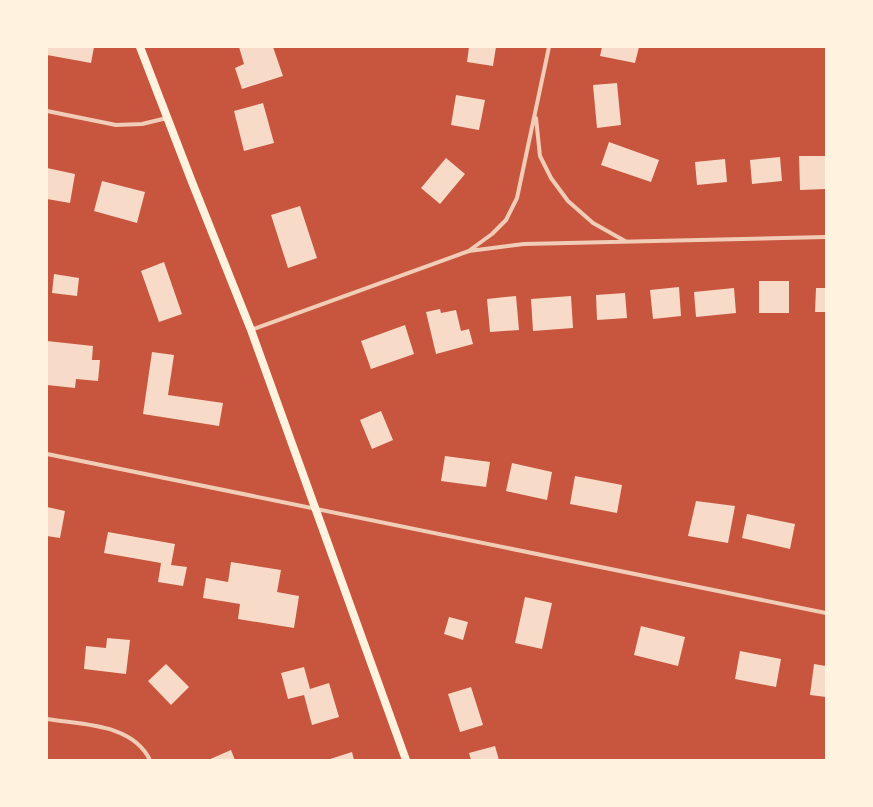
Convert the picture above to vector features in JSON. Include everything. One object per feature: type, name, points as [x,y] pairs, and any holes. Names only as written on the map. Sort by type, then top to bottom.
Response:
[{"type":"main road","points":[[140,47],[251,330],[406,760]]},
{"type":"street","points":[[469,251],[492,234],[506,220],[517,198],[549,47]]},
{"type":"street","points":[[47,111],[116,126],[142,124],[167,118]]},
{"type":"street","points":[[535,114],[540,156],[551,178],[568,201],[593,223],[625,242]]},
{"type":"street","points":[[251,330],[469,251],[524,244],[826,237]]},
{"type":"street","points":[[47,454],[826,613]]},
{"type":"street","points":[[47,719],[112,730],[124,734],[138,743],[150,760]]},
{"type":"building","points":[[47,47],[94,47],[91,63],[47,55]]},
{"type":"building","points":[[239,47],[273,47],[283,76],[242,89],[235,68],[244,64]]},
{"type":"building","points":[[469,47],[496,47],[493,66],[467,62]]},
{"type":"building","points":[[602,47],[639,47],[635,63],[600,56]]},
{"type":"building","points":[[617,83],[621,125],[597,128],[593,85]]},
{"type":"building","points":[[456,95],[485,100],[479,130],[451,125]]},
{"type":"building","points":[[263,103],[274,143],[244,151],[234,111]]},
{"type":"building","points":[[609,142],[659,160],[651,182],[601,165]]},
{"type":"building","points":[[799,156],[826,156],[826,189],[800,190]]},
{"type":"building","points":[[780,157],[782,181],[752,184],[750,160]]},
{"type":"building","points":[[446,158],[465,174],[440,204],[421,188]]},
{"type":"building","points":[[725,159],[727,182],[697,185],[695,162]]},
{"type":"building","points":[[47,168],[75,174],[70,203],[47,199]]},
{"type":"building","points":[[102,181],[145,192],[137,223],[94,211]]},
{"type":"building","points":[[300,206],[317,258],[288,268],[271,215]]},
{"type":"building","points":[[164,262],[182,314],[159,322],[141,271]]},
{"type":"building","points":[[54,274],[79,278],[77,296],[52,293]]},
{"type":"building","points":[[759,281],[789,281],[789,313],[759,313]]},
{"type":"building","points":[[679,287],[681,316],[653,319],[650,290]]},
{"type":"building","points":[[734,288],[736,313],[696,317],[694,292]]},
{"type":"building","points":[[816,288],[826,288],[826,312],[815,312]]},
{"type":"building","points":[[625,293],[627,318],[597,320],[596,295]]},
{"type":"building","points":[[516,296],[519,330],[490,332],[487,299]]},
{"type":"building","points":[[571,296],[573,328],[533,331],[531,299]]},
{"type":"building","points":[[440,309],[441,313],[456,310],[461,331],[469,329],[473,344],[436,354],[426,312]]},
{"type":"building","points":[[405,325],[414,354],[371,369],[361,341]]},
{"type":"building","points":[[47,341],[93,346],[92,360],[100,360],[98,381],[76,379],[75,388],[47,385]]},
{"type":"building","points":[[152,352],[174,355],[168,395],[223,403],[219,426],[143,414]]},
{"type":"building","points":[[381,411],[393,440],[372,449],[360,420]]},
{"type":"building","points":[[445,456],[490,462],[486,487],[441,481]]},
{"type":"building","points":[[512,463],[552,472],[547,500],[506,491]]},
{"type":"building","points":[[575,476],[622,485],[617,513],[570,504]]},
{"type":"building","points":[[696,501],[735,506],[728,543],[688,536]]},
{"type":"building","points":[[47,507],[65,511],[60,538],[47,536]]},
{"type":"building","points":[[747,514],[795,524],[790,549],[742,538]]},
{"type":"building","points":[[108,532],[175,544],[171,565],[187,567],[183,586],[158,582],[161,563],[104,553]]},
{"type":"building","points":[[231,562],[281,570],[277,592],[299,596],[294,628],[238,619],[240,604],[203,598],[206,578],[228,582]]},
{"type":"building","points":[[525,597],[552,603],[542,649],[515,643]]},
{"type":"building","points":[[449,617],[468,622],[463,640],[444,634]]},
{"type":"building","points":[[641,626],[685,637],[678,666],[634,655]]},
{"type":"building","points":[[107,638],[130,640],[126,674],[84,669],[86,646],[106,648]]},
{"type":"building","points":[[740,651],[781,659],[776,687],[735,679]]},
{"type":"building","points":[[166,664],[189,687],[171,705],[148,681]]},
{"type":"building","points":[[814,664],[826,666],[826,697],[810,695]]},
{"type":"building","points":[[304,667],[310,689],[329,683],[339,717],[312,725],[304,695],[288,699],[281,673]]},
{"type":"building","points":[[471,687],[483,725],[460,732],[448,694]]},
{"type":"building","points":[[495,746],[499,760],[471,760],[469,753]]},
{"type":"building","points":[[231,750],[235,760],[208,760]]},
{"type":"building","points":[[352,752],[354,760],[327,760]]}]
